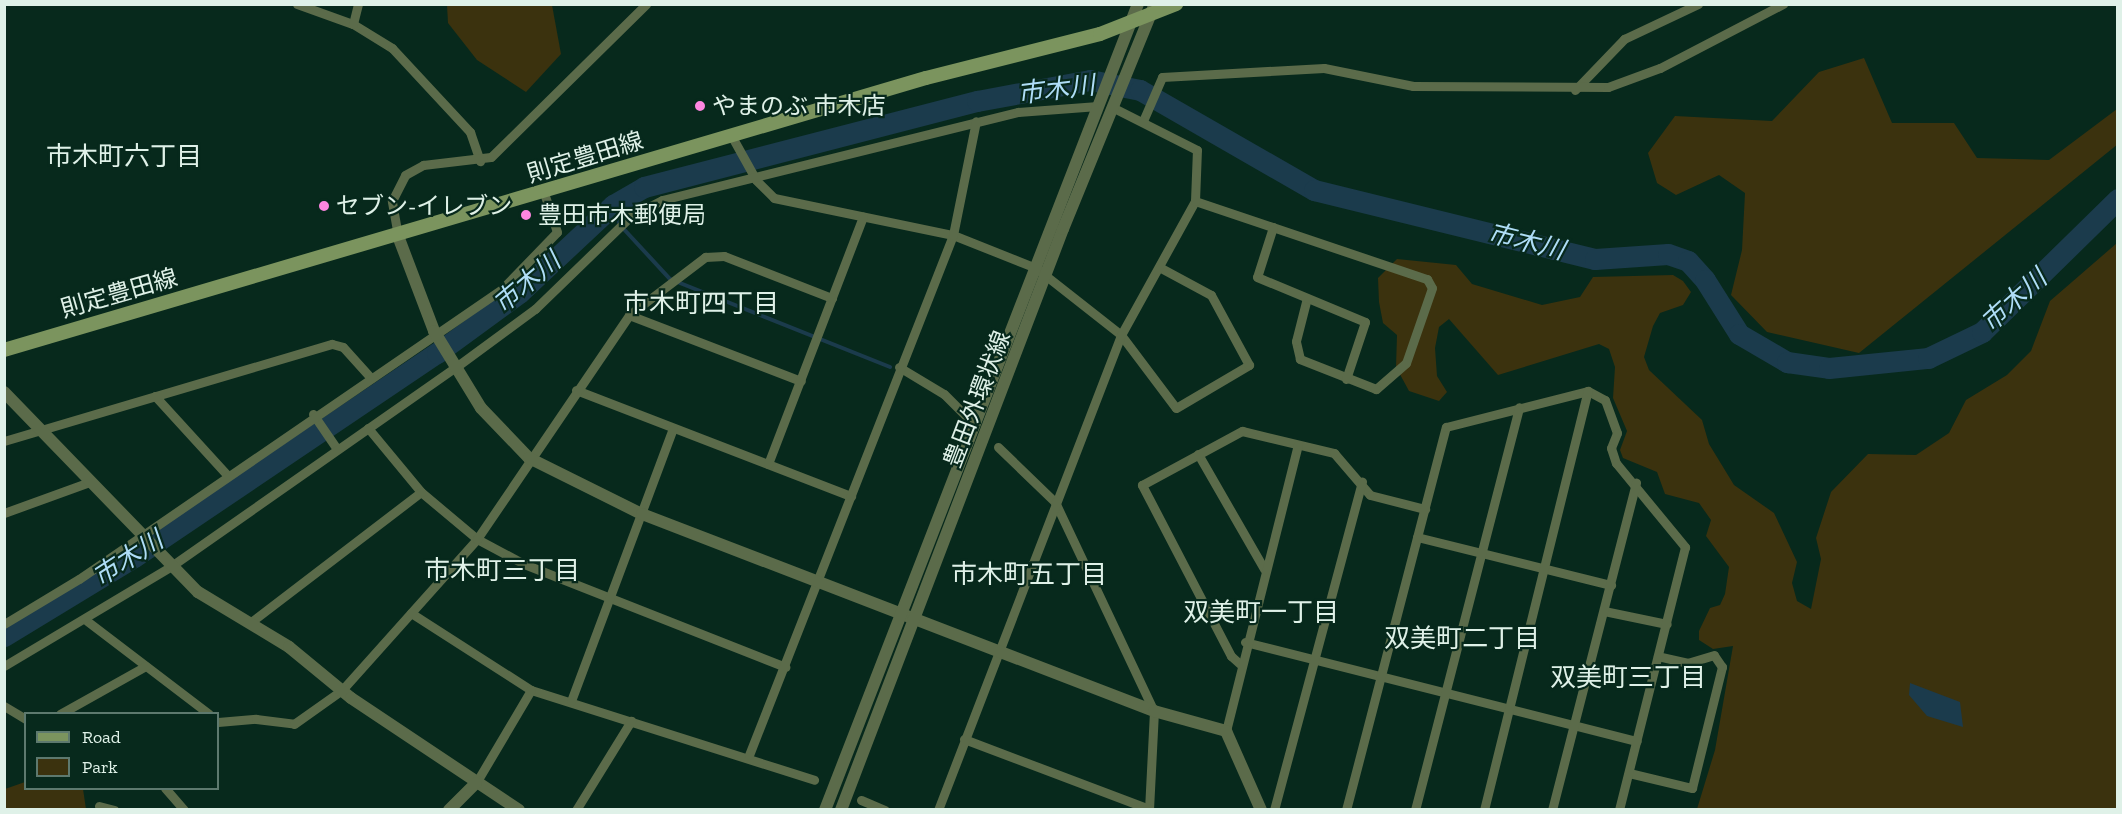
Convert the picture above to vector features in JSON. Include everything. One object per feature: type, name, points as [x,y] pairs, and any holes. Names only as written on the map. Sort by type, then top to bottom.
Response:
[{"type":"main road","name":"則定豊田線","points":[[4,350],[1100,34],[1135,11],[1176,4]]},
{"type":"street","points":[[297,4],[353,24],[392,48],[470,132],[480,161]]},
{"type":"street","points":[[353,24],[358,4]]},
{"type":"street","points":[[646,4],[499,151],[480,161],[423,165],[405,175],[392,201],[398,236],[434,331],[492,422],[529,458],[642,514],[1154,711],[1226,731]]},
{"type":"street","points":[[1575,90],[1624,39],[1698,4]]},
{"type":"street","points":[[1143,121],[1162,77],[1324,68],[1413,86],[1575,90],[1608,87],[1660,68],[1783,4]]},
{"type":"street","name":"豊田外環状線","points":[[825,810],[1041,271],[1117,104],[1154,8]]},
{"type":"street","name":"豊田外環状線","points":[[841,810],[915,619],[1100,102],[1135,11]]},
{"type":"street","points":[[4,666],[87,621],[456,367],[535,309],[627,220],[662,200],[756,180],[976,121],[1073,104],[1100,102]]},
{"type":"street","points":[[938,810],[997,650],[1121,335],[1195,201],[1197,150],[1117,104]]},
{"type":"street","points":[[748,755],[785,667],[899,367],[953,235],[976,121]]},
{"type":"street","points":[[732,141],[756,180],[774,198],[953,235],[1041,271],[1121,335],[1176,408],[1250,365],[1211,296],[1160,267]]},
{"type":"street","points":[[4,624],[142,538],[313,414],[371,378],[434,331],[502,289],[557,232],[544,193]]},
{"type":"street","points":[[1195,201],[1427,279],[1432,288],[1406,363],[1390,381],[1376,389],[1300,359],[1296,341],[1307,298]]},
{"type":"street","points":[[768,464],[863,217]]},
{"type":"street","points":[[1273,227],[1257,277],[1365,322],[1346,379]]},
{"type":"street","points":[[219,721],[294,724],[342,690],[477,539],[529,458],[628,315],[705,257],[724,256],[832,298]]},
{"type":"street","points":[[628,315],[801,381]]},
{"type":"street","points":[[4,441],[332,344],[343,347],[371,378]]},
{"type":"street","points":[[899,367],[944,394],[964,415]]},
{"type":"street","points":[[576,390],[851,496]]},
{"type":"street","points":[[1484,810],[1588,391]]},
{"type":"street","points":[[1346,810],[1446,427],[1588,391],[1605,400],[1617,433],[1611,448],[1616,462],[1636,483],[1685,547],[1619,810]]},
{"type":"street","points":[[4,392],[87,483],[168,565],[251,622],[342,690],[519,810]]},
{"type":"street","points":[[156,396],[228,476]]},
{"type":"street","points":[[1415,810],[1519,408]]},
{"type":"street","points":[[313,414],[337,450]]},
{"type":"street","points":[[368,428],[421,492],[477,539],[611,599],[785,667]]},
{"type":"street","points":[[571,701],[611,599],[672,428]]},
{"type":"street","points":[[1240,664],[1231,656],[1142,485],[1242,431],[1334,453],[1362,482],[1370,495],[1425,509]]},
{"type":"street","points":[[1261,810],[1226,731],[1263,569],[1298,445]]},
{"type":"street","points":[[964,739],[1149,809],[1154,711],[1055,502],[998,447]]},
{"type":"street","points":[[1198,454],[1263,569]]},
{"type":"street","points":[[1274,810],[1317,660],[1362,482]]},
{"type":"street","points":[[4,513],[87,483]]},
{"type":"street","points":[[1552,810],[1636,483]]},
{"type":"street","points":[[251,622],[421,492]]},
{"type":"street","points":[[1417,537],[1611,585]]},
{"type":"street","points":[[1604,611],[1666,624]]},
{"type":"street","points":[[411,613],[531,690],[748,755],[814,780]]},
{"type":"street","points":[[87,621],[206,712]]},
{"type":"street","points":[[1245,642],[1637,741]]},
{"type":"street","points":[[1629,773],[1692,788],[1722,667],[1714,656],[1688,663],[1658,656]]},
{"type":"street","points":[[64,712],[146,666]]},
{"type":"street","points":[[449,810],[476,783],[531,690]]},
{"type":"street","points":[[4,706],[24,718]]},
{"type":"street","points":[[576,810],[631,721]]},
{"type":"street","points":[[166,790],[184,810]]},
{"type":"street","points":[[861,800],[885,810]]},
{"type":"street","points":[[99,806],[114,810]]},
{"type":"green space","points":[[447,5],[552,5],[561,54],[526,92],[477,60],[448,23]]},
{"type":"green space","points":[[1864,58],[1892,123],[1954,123],[1977,158],[2049,160],[2117,109],[2118,144],[1859,353],[1767,332],[1731,295],[1742,250],[1745,193],[1719,175],[1676,195],[1657,183],[1648,153],[1675,116],[1772,121],[1819,72]]},
{"type":"green space","points":[[2117,243],[2117,809],[1697,809],[1715,750],[1733,646],[1713,649],[1699,640],[1699,631],[1710,608],[1720,605],[1725,594],[1729,567],[1706,536],[1711,520],[1699,503],[1665,494],[1657,472],[1623,458],[1620,450],[1627,431],[1613,398],[1615,367],[1609,349],[1599,344],[1498,375],[1449,319],[1439,327],[1435,348],[1437,376],[1447,392],[1439,401],[1409,391],[1396,367],[1397,335],[1383,323],[1379,302],[1378,278],[1397,259],[1456,265],[1472,284],[1542,305],[1580,297],[1593,277],[1673,275],[1683,281],[1691,292],[1683,305],[1660,313],[1653,326],[1644,357],[1649,370],[1702,420],[1709,444],[1734,485],[1774,513],[1797,562],[1792,583],[1797,601],[1811,609],[1821,559],[1816,538],[1831,492],[1868,454],[1916,455],[1949,433],[1966,400],[2007,375],[2031,351],[2050,301]]},
{"type":"green space","points":[[24,782],[24,790],[83,790],[86,809],[5,809],[5,789]]},
{"type":"water","points":[[1910,683],[1960,702],[1963,727],[1927,716],[1909,695]]},
{"type":"waterway","name":"市木川","points":[[4,636],[134,557],[437,353],[519,293],[613,205],[644,187],[977,101],[1090,80],[1140,90],[1314,190],[1595,259],[1668,254],[1688,261],[1705,280],[1739,334],[1787,362],[1829,368],[1928,358],[1982,332],[2118,199]]},
{"type":"waterway","points":[[613,205],[620,225],[670,279],[890,367]]},
{"type":"place","name":"やまのぶ 市木店","points":[[700,106]]},
{"type":"place","name":"セブン-イレブン","points":[[324,206]]},
{"type":"place","name":"豊田市木郵便局","points":[[526,215]]},
{"type":"district","name":"市木町六丁目","points":[[124,157]]},
{"type":"district","name":"市木町四丁目","points":[[701,304]]},
{"type":"district","name":"市木町三丁目","points":[[502,571]]},
{"type":"district","name":"市木町五丁目","points":[[1029,575]]},
{"type":"district","name":"双美町一丁目","points":[[1261,613]]},
{"type":"district","name":"双美町二丁目","points":[[1462,639]]},
{"type":"district","name":"双美町三丁目","points":[[1628,678]]}]
